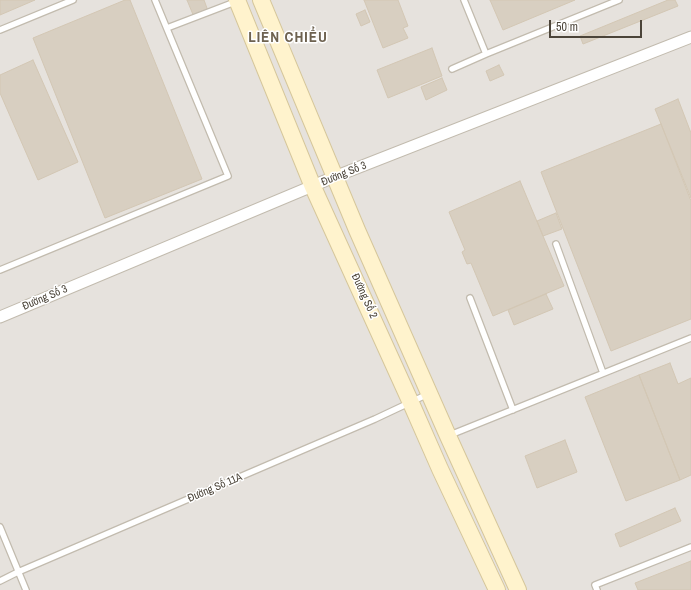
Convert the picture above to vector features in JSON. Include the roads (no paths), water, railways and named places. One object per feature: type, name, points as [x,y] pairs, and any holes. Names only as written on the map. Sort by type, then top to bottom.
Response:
[{"type":"street","name":"Đường Số 2","points":[[237,0],[313,187],[412,403],[440,469],[497,590]]},
{"type":"street","name":"Đường Số 2","points":[[261,0],[334,177],[429,394],[518,590]]},
{"type":"street","name":"Đường Số 3","points":[[0,317],[334,177],[691,37]]},
{"type":"lane","points":[[0,30],[73,0]]},
{"type":"lane","points":[[0,270],[228,176],[155,0]]},
{"type":"lane","points":[[166,28],[237,0]]},
{"type":"lane","points":[[464,0],[486,54]]},
{"type":"lane","points":[[452,69],[619,0]]},
{"type":"lane","points":[[556,244],[603,373]]},
{"type":"lane","points":[[470,298],[513,410]]},
{"type":"lane","points":[[448,436],[691,338]]},
{"type":"lane","name":"Đường Số 11A","points":[[0,581],[412,403],[429,394]]},
{"type":"lane","points":[[0,527],[26,590]]},
{"type":"lane","points":[[597,590],[595,585],[691,547]]},
{"type":"district","name":"LIÊN CHIỂU","points":[[288,38]]}]
